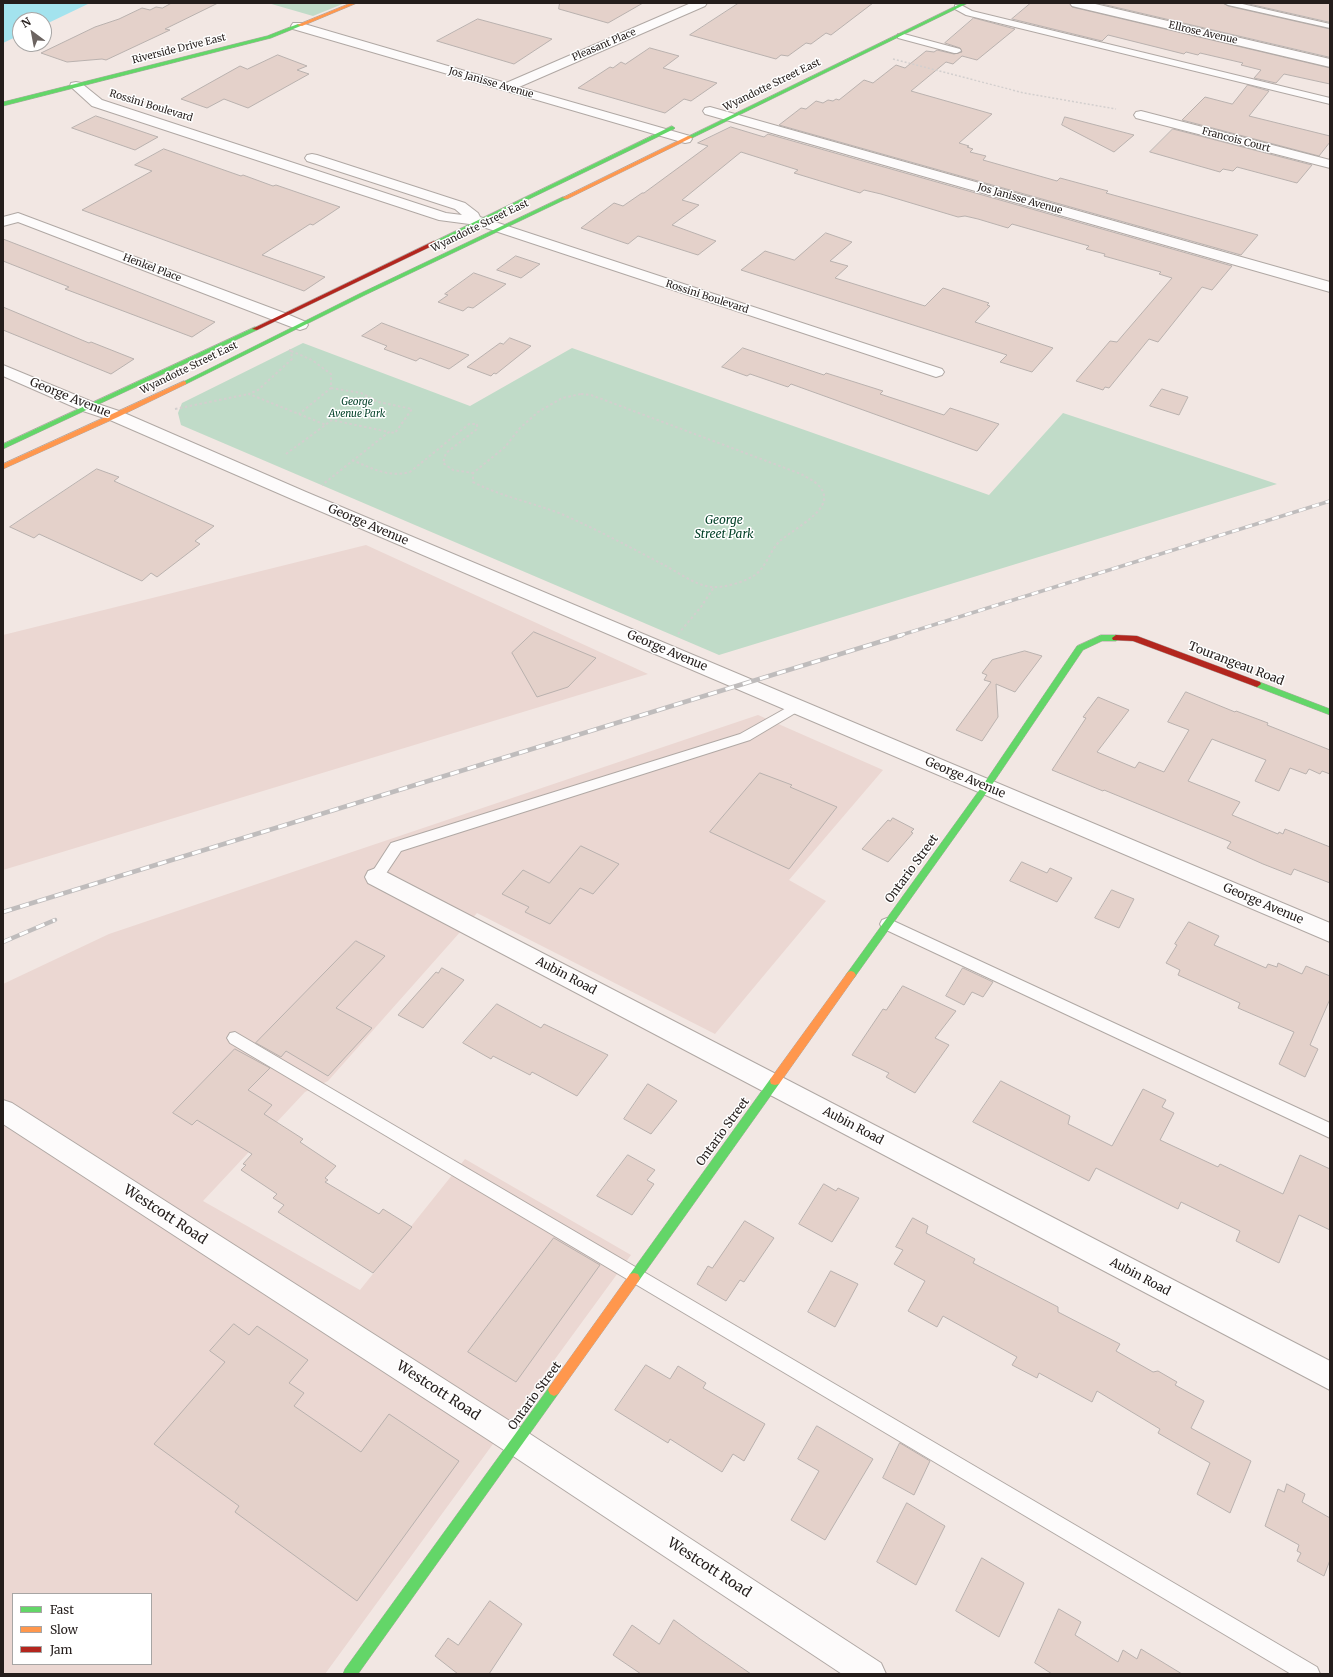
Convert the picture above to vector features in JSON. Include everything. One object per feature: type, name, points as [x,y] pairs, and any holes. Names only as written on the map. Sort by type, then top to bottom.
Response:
[{"type":"main road","name":"Riverside Drive East","points":[[3,104],[269,37],[355,3]]},
{"type":"main road","name":"Wyandotte Street East","points":[[3,466],[116,416],[300,325],[901,36],[962,5]]},
{"type":"main road","name":"Wyandotte Street East","points":[[707,112],[724,104]]},
{"type":"main road","name":"Wyandotte Street East","points":[[3,447],[281,317],[684,123]]},
{"type":"main road","name":"Ontario Street","points":[[350,1674],[986,787],[1080,648],[1101,638],[1134,638]]},
{"type":"main road","name":"Tourangeau Road","points":[[1134,638],[1330,712]]},
{"type":"street","name":"Pleasant Place","points":[[507,87],[701,3]]},
{"type":"street","name":"Ellrose Avenue","points":[[1076,3],[1330,62]]},
{"type":"street","name":"Jos Janisse Avenue","points":[[297,26],[685,139]]},
{"type":"street","name":"Rossini Boulevard","points":[[76,86],[106,92]]},
{"type":"street","name":"Rossini Boulevard","points":[[76,86],[97,103],[211,141],[444,218],[479,221],[936,372]]},
{"type":"street","name":"Jos Janisse Avenue","points":[[707,112],[732,117],[1330,287]]},
{"type":"street","name":"Francois Court","points":[[1141,115],[1330,164]]},
{"type":"street","points":[[211,141],[228,131]]},
{"type":"street","name":"Rossini Boulevard","points":[[297,153],[460,206],[479,221]]},
{"type":"street","points":[[325,178],[342,168]]},
{"type":"street","name":"Henkel Place","points":[[3,222],[18,217],[300,325]]},
{"type":"street","name":"George Avenue","points":[[3,370],[89,407],[116,416],[300,496],[1330,933]]},
{"type":"street","name":"Aubin Road","points":[[376,877],[1330,1376]]},
{"type":"street","name":"Westcott Road","points":[[3,1110],[516,1442],[870,1674]]},
{"type":"lane","points":[[1228,3],[1330,26]]},
{"type":"lane","points":[[962,5],[969,13],[1330,101]]},
{"type":"lane","points":[[901,36],[957,51]]},
{"type":"lane","points":[[376,877],[396,847],[745,737],[797,706]]},
{"type":"lane","points":[[887,924],[1330,1131]]},
{"type":"lane","points":[[235,1038],[1310,1674]]},
{"type":"path","points":[[888,58],[1024,93],[1116,109]]},
{"type":"path","points":[[286,348],[321,363],[331,374],[331,388]]},
{"type":"path","points":[[169,411],[249,394],[258,390],[292,359],[291,351]]},
{"type":"path","points":[[286,454],[332,420],[395,433],[412,409],[378,402],[361,393],[331,388],[298,414]]},
{"type":"path","points":[[249,394],[326,425]]},
{"type":"path","points":[[352,460],[385,473],[404,475],[410,472],[469,424],[477,424],[477,429],[446,453],[443,463],[453,470],[473,472],[504,447],[523,425],[554,401],[567,395],[582,394],[591,396],[801,474],[816,483],[824,492],[824,501],[817,511],[778,543],[770,558],[756,574],[741,581],[714,587],[694,581],[628,545],[557,513],[484,488],[473,482],[473,472]]},
{"type":"path","points":[[316,489],[389,432]]},
{"type":"path","points":[[677,635],[701,607],[714,587]]},
{"type":"shaded area","points":[[366,545],[648,674],[3,870],[3,635]]},
{"type":"shaded area","points":[[758,715],[883,770],[789,880],[826,901],[715,1034],[477,913],[328,1081],[305,1092],[203,1201],[360,1290],[465,1159],[631,1255],[325,1674],[3,1674],[3,984],[109,934]]},
{"type":"green space","points":[[268,3],[345,3],[313,16]]},
{"type":"green space","name":"George Street Park","points":[[303,343],[470,406],[572,348],[989,495],[1063,413],[1277,484],[719,655],[181,425],[178,413],[182,403]]},
{"type":"water","points":[[3,3],[90,3],[52,21],[52,12],[12,12],[12,39],[3,43]]},
{"type":"building","points":[[172,3],[218,3],[165,29],[170,30],[106,60],[102,59],[67,62],[41,53],[52,52],[52,48],[95,27],[119,19],[142,8],[150,10],[156,7],[162,8]]},
{"type":"building","points":[[560,3],[643,3],[608,23],[559,9]]},
{"type":"building","points":[[739,3],[873,3],[831,35],[826,33],[811,44],[806,43],[788,56],[781,55],[776,59],[690,35]]},
{"type":"building","points":[[1031,3],[1069,3],[1072,7],[1330,68],[1330,84],[1284,74],[1276,83],[1254,78],[1261,70],[1241,65],[1243,63],[1200,53],[1198,55],[1186,52],[1184,54],[1108,35],[1102,41],[1012,19]]},
{"type":"building","points":[[1098,3],[1223,3],[1228,6],[1330,29],[1330,57]]},
{"type":"building","points":[[1245,3],[1330,3],[1330,22]]},
{"type":"building","points":[[974,18],[1015,29],[977,60],[962,56],[953,64],[946,62],[911,91],[992,114],[959,143],[973,149],[970,152],[986,156],[983,160],[1057,181],[1060,178],[1108,191],[1106,193],[1258,235],[1241,255],[779,125],[801,108],[806,109],[816,101],[823,103],[828,100],[839,100],[864,80],[873,83],[896,65],[905,68],[926,51],[934,52],[937,50],[954,54],[962,52],[960,48],[945,43]]},
{"type":"building","points":[[478,19],[552,39],[514,64],[437,41]]},
{"type":"building","points":[[650,48],[679,56],[663,68],[717,83],[691,101],[684,99],[665,113],[578,88],[610,67],[613,68],[621,62],[625,64]]},
{"type":"building","points":[[278,55],[307,66],[297,70],[309,74],[248,108],[224,99],[207,108],[181,99],[240,66],[247,69]]},
{"type":"building","points":[[1248,85],[1269,91],[1249,116],[1330,136],[1330,142],[1319,156],[1182,120],[1205,97],[1232,104]]},
{"type":"building","points":[[96,116],[158,137],[135,150],[72,128]]},
{"type":"building","points":[[1065,117],[1134,135],[1114,152],[1062,125]]},
{"type":"building","points":[[731,127],[764,137],[768,134],[1232,266],[1212,290],[1202,287],[1158,342],[1149,339],[1109,388],[1105,387],[1103,390],[1076,381],[1110,341],[1117,342],[1172,278],[1159,274],[1161,272],[1104,256],[1105,254],[1086,249],[1089,246],[1012,224],[1008,228],[965,216],[958,217],[881,194],[864,190],[860,193],[794,173],[798,170],[741,152],[682,200],[699,205],[672,225],[716,241],[698,255],[638,236],[628,244],[581,228],[614,203],[623,206],[644,193],[708,146],[698,143]]},
{"type":"building","points":[[1173,129],[1312,165],[1297,183],[1237,167],[1233,171],[1223,169],[1220,172],[1150,152]]},
{"type":"building","points":[[164,149],[241,176],[243,175],[273,186],[276,185],[340,207],[313,225],[310,224],[262,255],[325,277],[304,291],[82,210],[152,171],[135,165]]},
{"type":"building","points":[[826,233],[852,242],[830,261],[848,266],[835,278],[925,306],[943,288],[989,303],[987,305],[990,306],[975,322],[1053,348],[1032,372],[1000,362],[1007,355],[741,270],[765,251],[794,260]]},
{"type":"building","points":[[3,239],[215,322],[192,337],[65,289],[69,287],[3,261]]},
{"type":"building","points":[[516,256],[540,264],[521,278],[497,270]]},
{"type":"building","points":[[474,273],[506,284],[473,308],[468,307],[463,311],[438,302],[448,295],[445,294]]},
{"type":"building","points":[[3,307],[89,343],[91,342],[134,359],[111,374],[3,330]]},
{"type":"building","points":[[382,323],[469,355],[449,369],[420,358],[416,361],[384,349],[387,346],[362,336]]},
{"type":"building","points":[[510,338],[531,346],[496,374],[494,373],[491,376],[467,367],[500,343],[503,344]]},
{"type":"building","points":[[743,348],[824,375],[826,373],[883,391],[880,394],[944,415],[950,408],[999,424],[977,451],[791,384],[788,387],[750,374],[747,376],[722,367]]},
{"type":"building","points":[[1162,389],[1188,397],[1179,415],[1150,406]]},
{"type":"building","points":[[97,469],[119,477],[114,481],[214,526],[195,541],[200,544],[157,577],[151,573],[142,581],[39,534],[34,538],[10,527]]},
{"type":"building","points":[[534,632],[596,658],[568,687],[537,697],[512,653]]},
{"type":"building","points":[[1025,651],[1042,656],[1015,692],[996,684],[998,717],[982,741],[956,730],[991,682],[984,680],[987,675],[982,673],[992,660]]},
{"type":"building","points":[[1186,692],[1235,712],[1236,711],[1268,723],[1267,725],[1330,750],[1330,774],[1322,771],[1320,774],[1309,769],[1306,774],[1290,768],[1279,791],[1255,781],[1266,760],[1212,739],[1188,781],[1240,802],[1232,815],[1278,834],[1279,832],[1283,834],[1285,829],[1330,847],[1330,883],[1294,869],[1291,875],[1263,864],[1227,848],[1231,842],[1052,770],[1086,718],[1083,717],[1098,697],[1129,710],[1097,752],[1135,768],[1139,762],[1164,772],[1189,730],[1168,722]]},
{"type":"building","points":[[760,773],[792,785],[790,787],[837,807],[789,869],[710,832]]},
{"type":"building","points":[[893,818],[914,829],[911,832],[913,833],[888,862],[862,849],[888,820],[890,821]]},
{"type":"building","points":[[581,846],[619,864],[593,894],[580,888],[550,924],[525,912],[529,907],[502,894],[523,870],[549,883]]},
{"type":"building","points":[[1022,862],[1047,873],[1050,868],[1072,878],[1057,902],[1010,881]]},
{"type":"building","points":[[1112,890],[1134,899],[1119,928],[1095,918]]},
{"type":"building","points":[[1189,922],[1219,936],[1214,945],[1266,968],[1268,964],[1277,967],[1278,963],[1302,974],[1306,966],[1330,976],[1330,999],[1310,1045],[1318,1049],[1305,1077],[1279,1064],[1294,1032],[1238,1008],[1240,1003],[1178,975],[1180,970],[1166,963],[1177,945],[1175,944]]},
{"type":"building","points":[[356,941],[385,956],[336,1008],[372,1028],[328,1076],[286,1051],[281,1057],[256,1043]]},
{"type":"building","points":[[442,968],[464,980],[423,1028],[398,1015],[436,972],[438,973]]},
{"type":"building","points":[[963,968],[993,982],[983,997],[972,992],[964,1005],[946,996]]},
{"type":"building","points":[[903,986],[956,1011],[935,1038],[949,1045],[915,1093],[886,1077],[889,1073],[852,1055],[883,1009],[886,1010]]},
{"type":"building","points":[[497,1004],[541,1028],[544,1024],[608,1055],[577,1096],[532,1072],[530,1075],[493,1056],[491,1059],[463,1043]]},
{"type":"building","points":[[235,1049],[270,1068],[248,1090],[272,1105],[264,1114],[303,1139],[300,1142],[336,1166],[325,1178],[328,1180],[325,1182],[379,1214],[383,1209],[412,1227],[373,1273],[278,1212],[284,1205],[273,1198],[277,1194],[241,1170],[246,1165],[243,1164],[252,1154],[197,1120],[192,1125],[173,1113]]},
{"type":"building","points":[[1001,1081],[1070,1116],[1068,1124],[1112,1146],[1143,1089],[1166,1100],[1162,1107],[1174,1113],[1160,1140],[1218,1167],[1220,1164],[1283,1194],[1300,1155],[1330,1169],[1330,1230],[1299,1215],[1279,1263],[1236,1241],[1240,1231],[1181,1202],[1178,1209],[1096,1168],[1089,1181],[973,1122]]},
{"type":"building","points":[[648,1084],[677,1101],[651,1134],[624,1119]]},
{"type":"building","points":[[628,1155],[655,1170],[647,1180],[654,1184],[632,1215],[597,1196]]},
{"type":"building","points":[[824,1184],[836,1191],[838,1188],[859,1198],[832,1242],[799,1224]]},
{"type":"building","points":[[913,1218],[928,1226],[926,1233],[975,1259],[973,1263],[1058,1307],[1058,1312],[1120,1344],[1116,1351],[1153,1372],[1158,1371],[1177,1382],[1175,1385],[1204,1401],[1191,1428],[1251,1461],[1230,1513],[1197,1494],[1210,1463],[1158,1433],[1160,1429],[1097,1391],[1092,1402],[1039,1373],[1037,1378],[1012,1365],[1017,1357],[943,1316],[937,1327],[908,1311],[925,1281],[894,1264],[903,1250],[896,1247]]},
{"type":"building","points":[[745,1221],[774,1238],[744,1282],[740,1280],[726,1301],[697,1284],[708,1266],[712,1268]]},
{"type":"building","points":[[554,1238],[600,1265],[516,1382],[468,1352]]},
{"type":"building","points":[[831,1271],[858,1284],[835,1327],[808,1312]]},
{"type":"building","points":[[234,1324],[249,1335],[257,1326],[308,1360],[289,1383],[304,1393],[294,1406],[361,1452],[389,1414],[459,1461],[357,1601],[235,1512],[239,1506],[154,1444],[225,1362],[210,1351]]},
{"type":"building","points":[[646,1365],[670,1379],[678,1366],[706,1383],[703,1388],[765,1424],[744,1461],[733,1454],[722,1472],[670,1439],[668,1443],[615,1410]]},
{"type":"building","points":[[817,1426],[873,1459],[825,1540],[791,1520],[819,1471],[798,1459]]},
{"type":"building","points":[[900,1443],[930,1461],[914,1495],[883,1478]]},
{"type":"building","points":[[1287,1484],[1305,1494],[1302,1502],[1330,1518],[1330,1560],[1324,1576],[1297,1561],[1301,1553],[1297,1551],[1299,1545],[1265,1526],[1278,1489],[1284,1492]]},
{"type":"building","points":[[907,1503],[945,1526],[916,1585],[877,1562]]},
{"type":"building","points":[[982,1558],[1024,1583],[999,1637],[956,1611]]},
{"type":"building","points":[[490,1601],[522,1624],[489,1674],[458,1674],[435,1656],[448,1638],[458,1645]]},
{"type":"building","points":[[1059,1609],[1081,1622],[1075,1635],[1118,1662],[1123,1650],[1137,1659],[1141,1649],[1182,1674],[1052,1674],[1035,1663]]},
{"type":"building","points":[[674,1620],[751,1674],[641,1674],[613,1655],[632,1625],[659,1644]]},
{"type":"railway","points":[[898,636],[1330,501]]},
{"type":"railway","points":[[3,912],[902,635]]},
{"type":"railway","points":[[3,942],[55,920]]},
{"type":"traffic: fast","points":[[690,137],[966,3]]},
{"type":"traffic: fast","points":[[3,104],[229,48],[269,37],[300,25]]},
{"type":"traffic: fast","points":[[434,243],[672,128]]},
{"type":"traffic: fast","points":[[184,383],[363,294],[565,198]]},
{"type":"traffic: fast","points":[[3,447],[255,329]]},
{"type":"traffic: fast","points":[[851,975],[986,787],[1080,648],[1101,638],[1116,638]]},
{"type":"traffic: fast","points":[[1257,684],[1330,712]]},
{"type":"traffic: fast","points":[[634,1278],[775,1081]]},
{"type":"traffic: fast","points":[[350,1674],[554,1390]]},
{"type":"traffic: slow","points":[[300,25],[355,3]]},
{"type":"traffic: slow","points":[[565,198],[690,137]]},
{"type":"traffic: slow","points":[[3,467],[116,416],[184,383]]},
{"type":"traffic: slow","points":[[775,1081],[851,975]]},
{"type":"traffic: slow","points":[[554,1390],[634,1278]]},
{"type":"traffic: jam","points":[[255,329],[434,243]]},
{"type":"traffic: jam","points":[[1116,638],[1134,638],[1257,684]]},
{"type":"park label","name":"George Avenue Park","points":[[357,408]]}]
